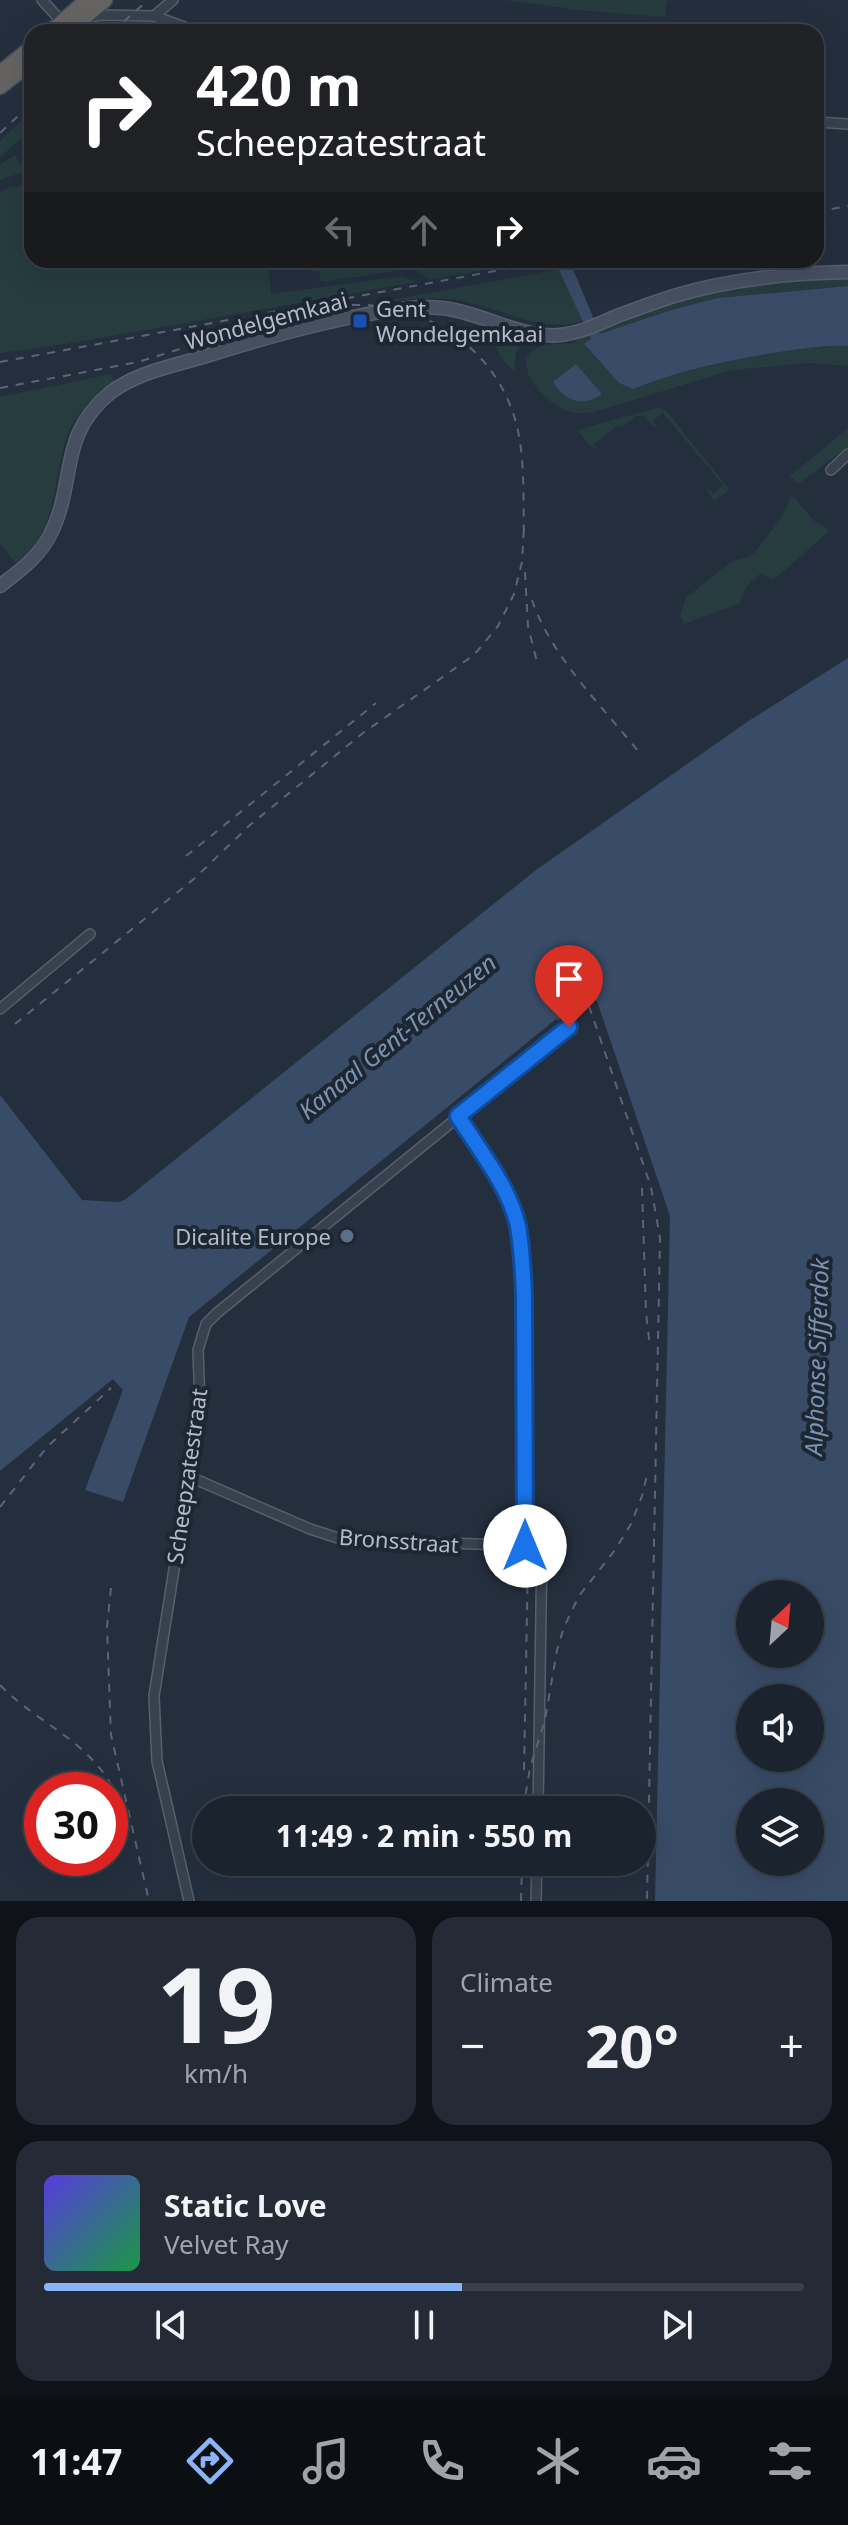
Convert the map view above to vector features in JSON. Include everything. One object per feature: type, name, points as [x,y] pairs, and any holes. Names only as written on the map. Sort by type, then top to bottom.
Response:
[{"type":"highway","points":[[65,24],[87,0]]},
{"type":"highway","points":[[71,24],[84,18],[105,0]]},
{"type":"highway","points":[[0,73],[24,54]]},
{"type":"highway","points":[[0,87],[24,68]]},
{"type":"main road","name":"Wondelgemkaai","points":[[0,586],[30,562],[50,536],[59,511],[72,450],[82,425],[98,404],[128,382],[293,329],[411,308],[465,311],[543,335],[564,335],[664,299],[728,283],[848,272]]},
{"type":"street","points":[[42,0],[57,24]]},
{"type":"street","points":[[105,0],[105,9],[114,15]]},
{"type":"street","points":[[154,16],[173,0]]},
{"type":"street","points":[[84,18],[154,16],[176,24]]},
{"type":"street","points":[[824,122],[848,124]]},
{"type":"street","points":[[831,470],[848,454]]},
{"type":"street","points":[[0,1009],[90,934]]},
{"type":"street","name":"Scheepzatestraat","points":[[189,1901],[160,1780],[154,1714],[156,1682],[201,1393],[198,1350],[206,1324],[569,1027]]},
{"type":"street","points":[[458,1116],[503,1189],[517,1224],[523,1263],[525,1546],[542,1546],[538,1796]]},
{"type":"street","name":"Bronsstraat","points":[[188,1476],[310,1529],[344,1540],[525,1546]]},
{"type":"street","points":[[536,1901],[537,1876]]},
{"type":"green space","points":[[508,0],[667,0],[665,17],[577,10]]},
{"type":"green space","points":[[24,118],[24,136],[0,157],[0,141]]},
{"type":"green space","points":[[15,155],[21,165],[24,164],[24,172],[0,180],[0,165]]},
{"type":"green space","points":[[24,185],[24,268],[269,268],[271,294],[402,276],[417,282],[0,353],[0,193],[9,187]]},
{"type":"green space","points":[[310,268],[496,268],[429,280],[416,270],[402,270],[322,282],[318,271],[311,272]]},
{"type":"green space","points":[[559,269],[583,321],[566,324],[536,322],[452,300],[381,302]]},
{"type":"green space","points":[[848,277],[848,286],[717,298],[600,335],[598,329],[705,292],[758,284]]},
{"type":"green space","points":[[493,330],[522,340],[516,353],[514,371],[499,354]]},
{"type":"green space","points":[[589,334],[591,339],[584,345],[619,383],[633,389],[705,366],[831,346],[848,346],[848,366],[808,363],[732,370],[597,411],[571,412],[549,400],[536,387],[528,373],[527,357],[541,345],[572,343]]},
{"type":"green space","points":[[111,374],[114,381],[88,404],[73,424],[63,449],[47,521],[30,551],[15,563],[0,543],[0,397]]},
{"type":"green space","points":[[660,407],[728,488],[714,501],[707,490],[713,494],[723,485],[663,413],[653,420],[656,426],[644,416],[636,416],[621,428],[618,425],[594,444],[597,448],[591,447],[577,430]]},
{"type":"green space","points":[[848,428],[848,447],[798,484],[790,476]]},
{"type":"green space","points":[[790,497],[795,498],[813,520],[829,530],[826,534],[777,577],[772,579],[760,574],[747,587],[740,603],[684,624],[680,615],[686,598],[732,561],[749,557],[755,552],[785,513]]},
{"type":"water","points":[[573,269],[600,334],[717,298],[848,286],[848,346],[742,358],[687,371],[633,389],[619,383],[584,344],[591,339],[559,270]]},
{"type":"water","points":[[576,364],[602,394],[581,401],[569,398],[558,389],[553,382]]},
{"type":"water","points":[[848,658],[848,1901],[655,1901],[670,1216],[597,1001],[586,998],[558,1021],[556,1019],[189,1317],[123,1502],[85,1490],[123,1390],[113,1379],[0,1471],[0,1095],[82,1200],[119,1202],[536,870],[747,722]]},
{"type":"railway","points":[[121,24],[148,0]]},
{"type":"railway","points":[[0,133],[24,110]]},
{"type":"railway","points":[[824,210],[848,206]]},
{"type":"railway","points":[[0,362],[511,268]]},
{"type":"railway","points":[[352,305],[381,307],[434,323],[479,356],[496,378],[509,403],[518,431],[523,470],[524,536]]},
{"type":"railway","points":[[0,388],[138,362],[264,323]]},
{"type":"railway","points":[[15,1024],[195,878],[250,825],[363,733],[474,655],[498,626],[514,594],[522,562],[524,525]]},
{"type":"railway","points":[[525,572],[528,626],[537,662]]},
{"type":"railway","points":[[532,600],[540,621],[564,660],[638,751]]},
{"type":"railway","points":[[186,856],[376,703]]},
{"type":"railway","points":[[589,1006],[651,1187],[660,1238],[647,1901]]},
{"type":"railway","points":[[642,1188],[650,1347]]},
{"type":"railway","points":[[0,1507],[47,1447],[111,1388]]},
{"type":"railway","points":[[525,1796],[564,1627],[579,1596],[631,1524],[648,1471]]},
{"type":"railway","points":[[524,1770],[528,1562]]},
{"type":"railway","points":[[111,1588],[107,1627],[111,1735],[149,1901]]},
{"type":"railway","points":[[0,1685],[79,1747],[102,1772]]},
{"type":"railway","points":[[521,1901],[522,1876]]},
{"type":"place","name":"Gent Wondelgemkaai","points":[[360,321]]},
{"type":"place","name":"Dicalite Europe","points":[[347,1236]]},
{"type":"route","points":[[525,1546],[524,1295],[517,1224],[503,1189],[458,1116],[569,1027]]},
{"type":"water label","name":"Kanaal Gent-Terneuzen","points":[[397,1036]]},
{"type":"water label","name":"Alphonse Sifferdok","points":[[816,1357]]}]
